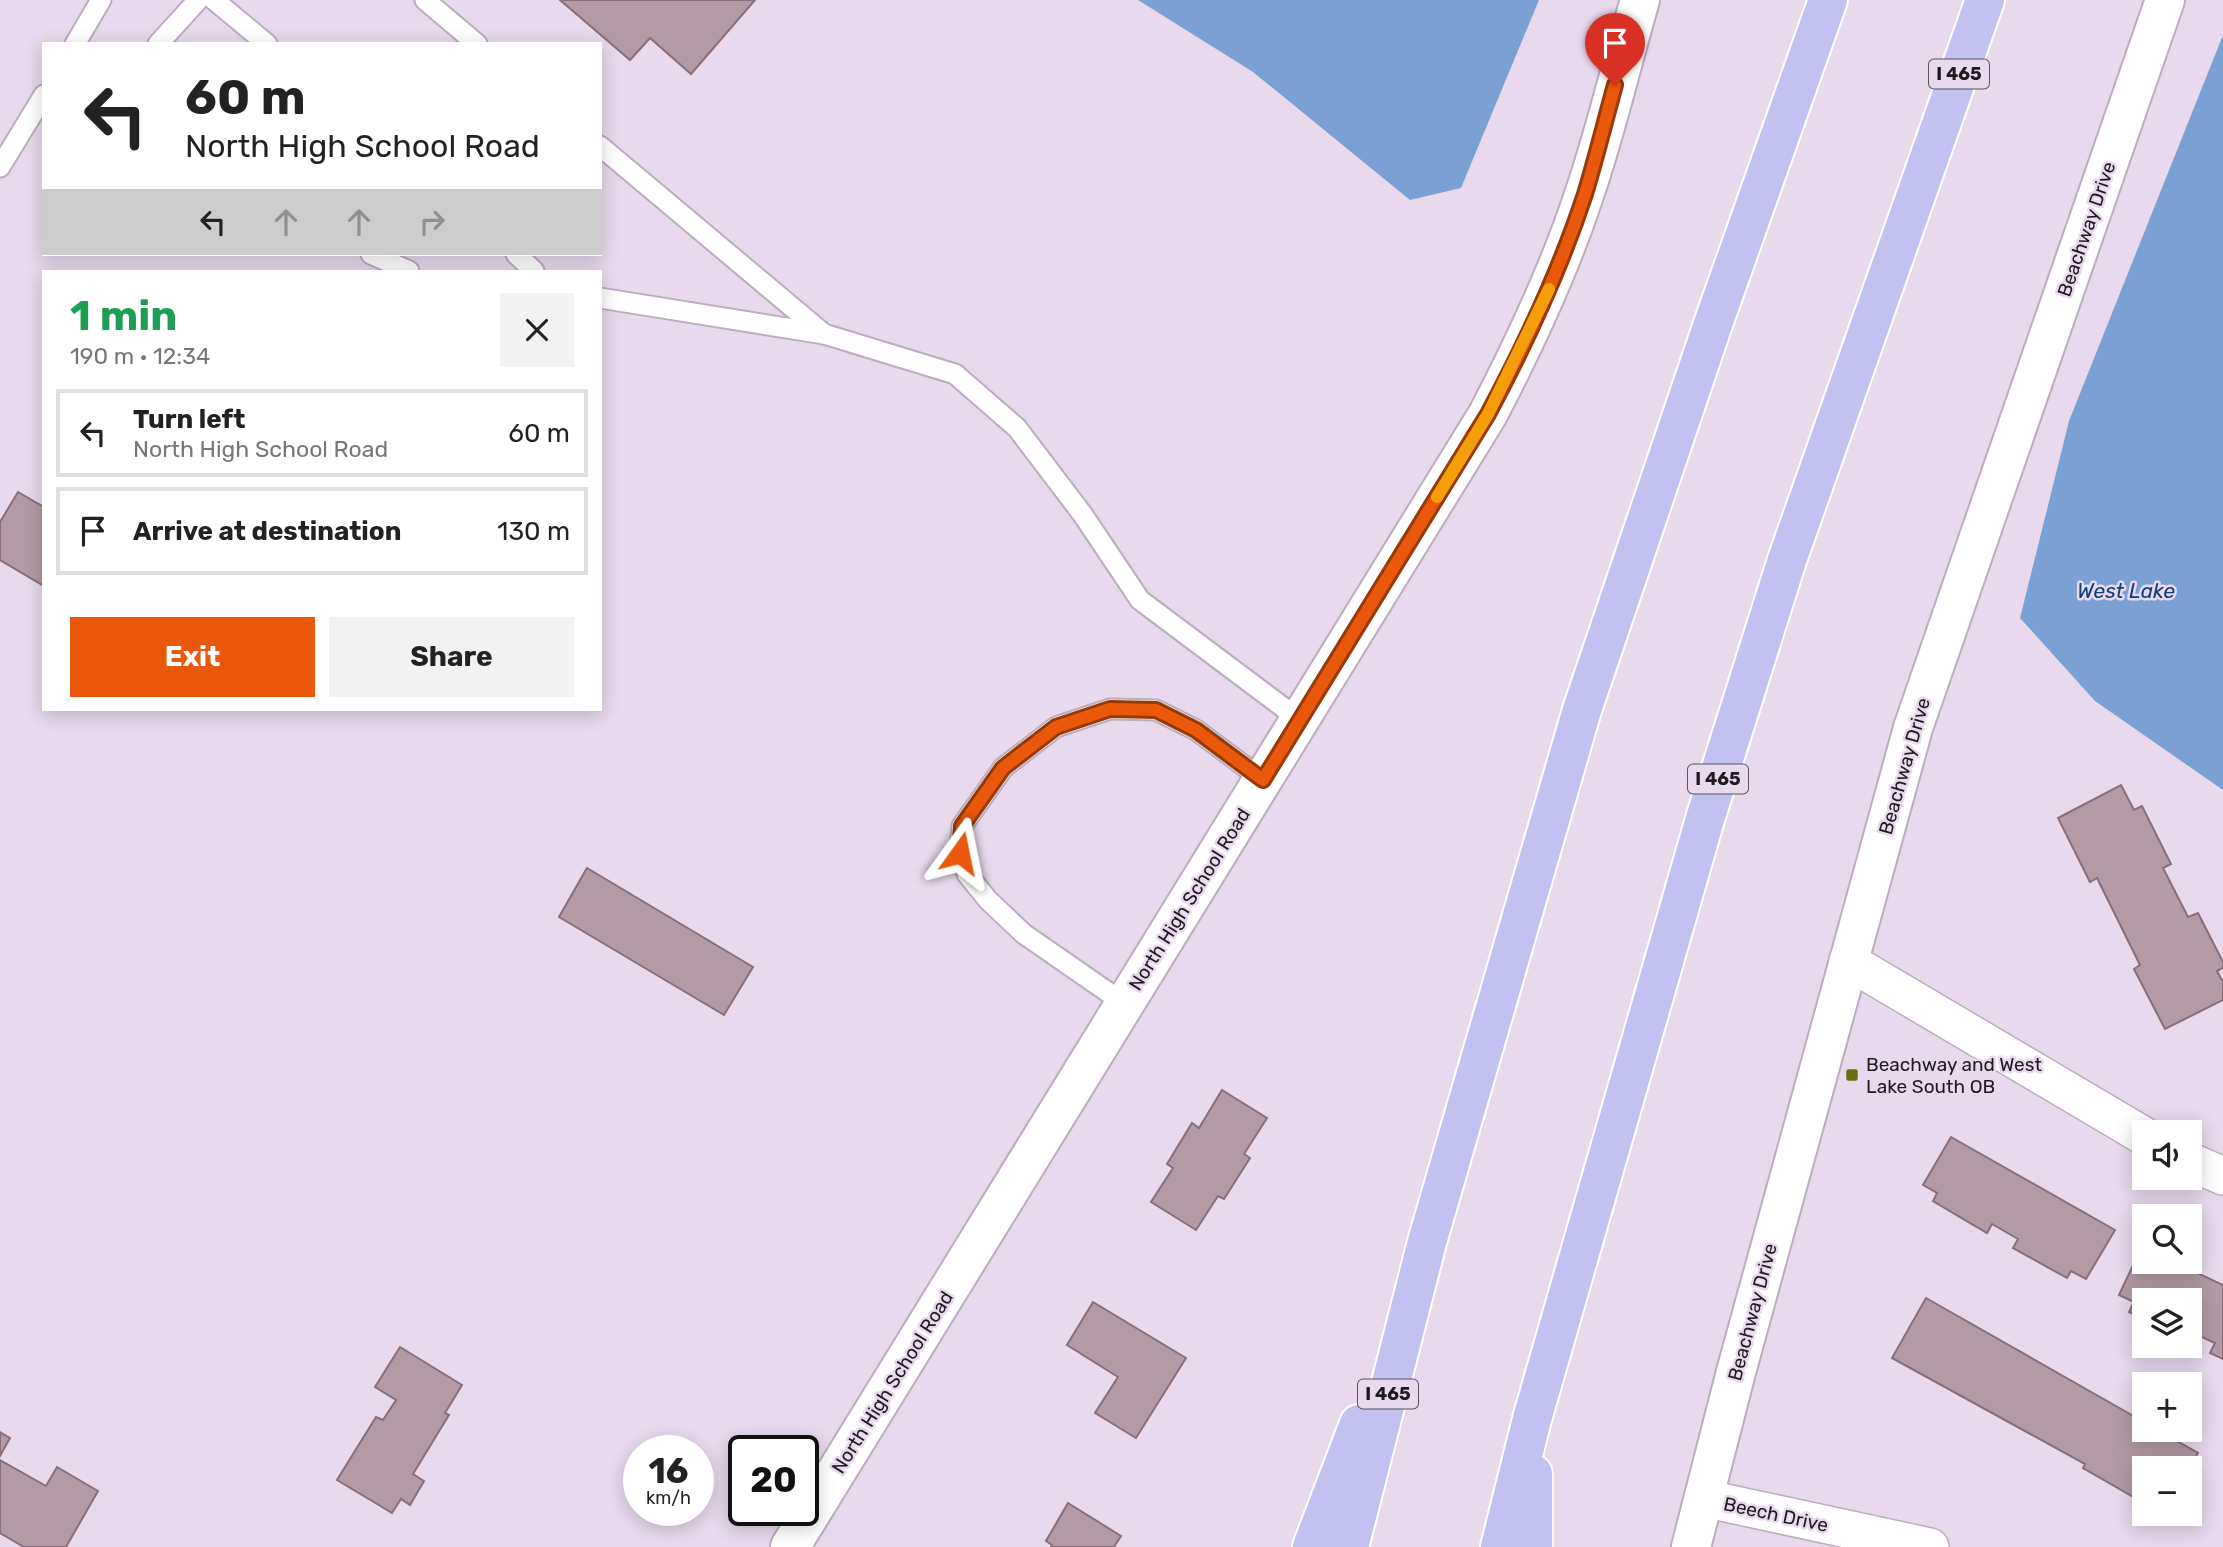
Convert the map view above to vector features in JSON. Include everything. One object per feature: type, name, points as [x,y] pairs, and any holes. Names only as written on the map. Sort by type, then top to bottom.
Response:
[{"type":"highway","name":"I 465","points":[[1349,1547],[1427,1242],[1583,710],[1713,324],[1828,0]]},
{"type":"highway","name":"I 465","points":[[1500,1547],[1532,1419],[1705,818],[1779,586],[1985,0]]},
{"type":"highway","points":[[1312,1547],[1427,1242]]},
{"type":"highway","points":[[1532,1419],[1533,1547]]},
{"type":"street","name":"North High School Road","points":[[790,1547],[1488,414],[1516,362],[1549,288],[1584,197],[1640,0]]},
{"type":"street","name":"Beachway Drive","points":[[1690,1547],[1913,728],[2165,0]]},
{"type":"street","points":[[1848,961],[2132,1129]]},
{"type":"street","points":[[2202,1167],[2223,1176]]},
{"type":"street","name":"Beech Drive","points":[[1703,1498],[1930,1547]]},
{"type":"lane","points":[[81,41],[101,0]]},
{"type":"lane","points":[[160,42],[198,0]]},
{"type":"lane","points":[[214,0],[265,42]]},
{"type":"lane","points":[[425,0],[475,42]]},
{"type":"lane","points":[[0,167],[42,98]]},
{"type":"lane","points":[[602,148],[824,334]]},
{"type":"lane","points":[[375,256],[407,270]]},
{"type":"lane","points":[[518,256],[533,270]]},
{"type":"lane","points":[[602,298],[824,334],[955,374],[1017,428],[1083,514],[1140,600],[1300,720]]},
{"type":"lane","points":[[1125,1004],[1024,934],[988,901],[967,874],[960,853],[962,826],[1003,768],[1056,727],[1110,709],[1156,710],[1196,730],[1263,780]]},
{"type":"water","points":[[1138,0],[1539,0],[1461,188],[1410,200],[1253,72]]},
{"type":"water","name":"West Lake","points":[[2223,35],[2223,790],[2095,701],[2020,618],[2069,421]]},
{"type":"building","points":[[560,0],[755,0],[691,74],[650,38],[630,60]]},
{"type":"building","points":[[18,492],[42,506],[42,585],[0,560],[0,522]]},
{"type":"building","points":[[2121,785],[2134,810],[2142,806],[2171,864],[2163,868],[2188,917],[2198,913],[2223,962],[2223,968],[2217,971],[2223,982],[2223,1000],[2165,1029],[2134,969],[2140,965],[2097,878],[2090,882],[2058,818]]},
{"type":"building","points":[[587,868],[753,967],[724,1015],[559,917]]},
{"type":"building","points":[[1222,1090],[1267,1118],[1244,1154],[1250,1158],[1224,1199],[1218,1196],[1196,1230],[1151,1202],[1173,1168],[1167,1164],[1192,1123],[1199,1128]]},
{"type":"building","points":[[1951,1137],[2115,1230],[2086,1279],[2071,1271],[2067,1278],[2013,1248],[2018,1239],[1992,1224],[1987,1233],[1933,1201],[1937,1193],[1923,1185]]},
{"type":"building","points":[[2132,1267],[2132,1274],[2200,1274],[2223,1285],[2223,1359],[2210,1353],[2215,1343],[2202,1337],[2202,1288],[2132,1288],[2132,1301],[2119,1295]]},
{"type":"building","points":[[1926,1298],[2132,1415],[2132,1442],[2178,1442],[2198,1453],[2196,1456],[2132,1456],[2132,1496],[2083,1468],[2085,1464],[1892,1358]]},
{"type":"building","points":[[1093,1302],[1186,1358],[1136,1438],[1095,1413],[1118,1377],[1067,1345]]},
{"type":"building","points":[[400,1347],[462,1385],[445,1413],[449,1415],[413,1474],[424,1481],[410,1505],[401,1499],[392,1513],[337,1480],[376,1417],[383,1420],[396,1400],[375,1387]]},
{"type":"building","points":[[0,1432],[10,1438],[0,1456]]},
{"type":"building","points":[[0,1460],[46,1486],[57,1467],[98,1491],[66,1547],[24,1547],[0,1533]]},
{"type":"building","points":[[1068,1503],[1121,1536],[1114,1547],[1051,1547],[1046,1541]]},
{"type":"slow traffic","points":[[1437,497],[1488,414],[1516,362],[1549,289]]},
{"type":"place","name":"Beachway and West Lake South OB","points":[[1852,1075]]},
{"type":"route","points":[[960,853],[962,826],[1003,768],[1056,727],[1110,709],[1156,710],[1196,730],[1263,780],[1488,414],[1516,362],[1549,288],[1584,197],[1615,85]]}]
